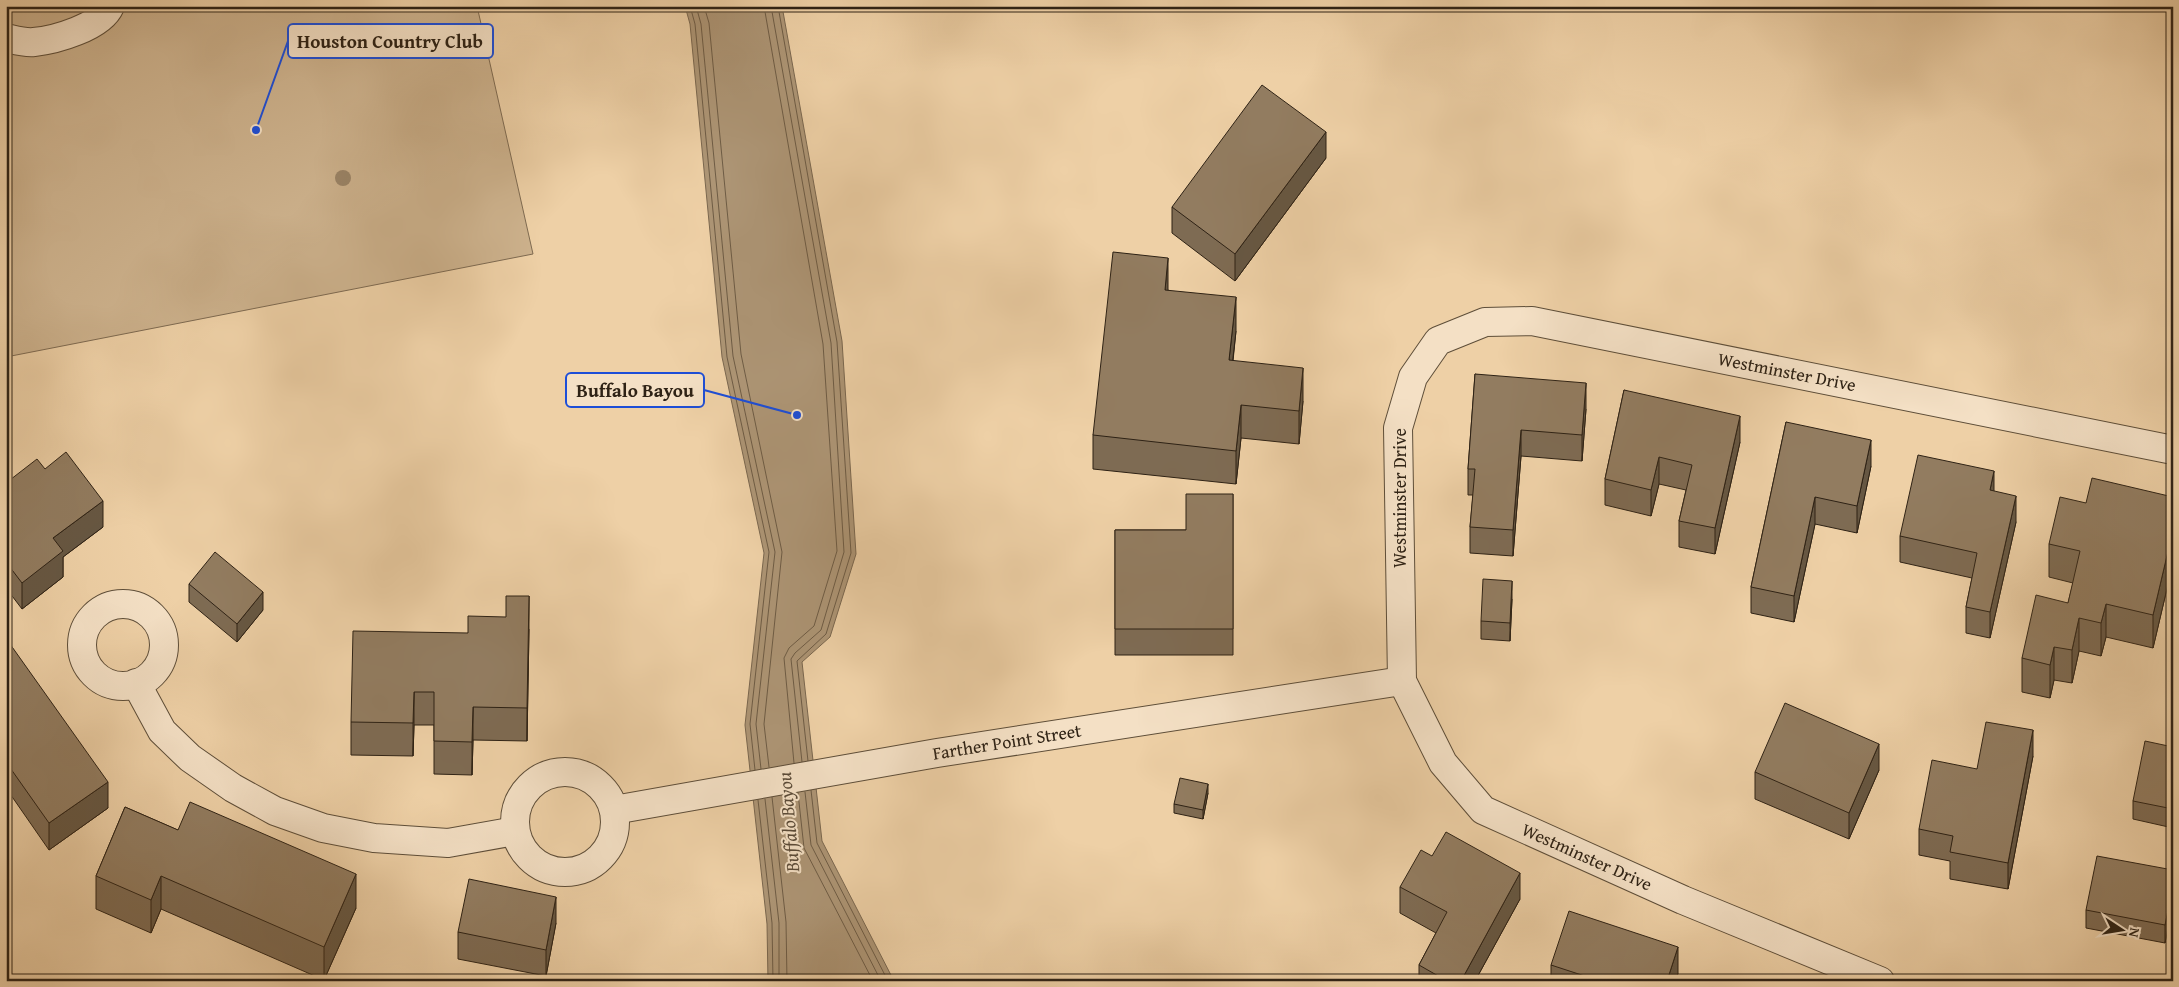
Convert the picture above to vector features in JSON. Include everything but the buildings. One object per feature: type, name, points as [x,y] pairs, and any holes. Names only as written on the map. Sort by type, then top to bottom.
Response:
[{"type":"street","points":[[6,38],[33,42],[81,31],[107,12],[110,6]]},
{"type":"street","name":"Westminster Drive","points":[[1880,981],[1683,900],[1482,810],[1443,763],[1402,681],[1398,428],[1413,378],[1438,341],[1485,322],[1532,321],[2173,450]]},
{"type":"street","name":"Farther Point Street","points":[[614,810],[937,753],[1402,681]]},
{"type":"street","points":[[136,683],[162,731],[190,758],[233,788],[275,811],[323,828],[374,838],[448,843],[515,831]]},
{"type":"street","points":[[563,771],[580,773],[596,781],[607,794],[614,810],[615,826],[611,842],[603,855],[590,866],[575,871],[559,872],[544,868],[530,859],[520,846],[515,831],[515,814],[521,797],[532,784],[546,775],[563,771]]},
{"type":"shaded area","points":[[6,6],[477,6],[533,254],[6,357]]},
{"type":"water","points":[[685,6],[782,6],[842,341],[856,554],[830,637],[802,662],[822,841],[894,981],[768,981],[767,924],[745,725],[764,553],[722,357],[690,24]]},
{"type":"place","name":"Houston Country Club","points":[[256,130]]},
{"type":"place","name":"Buffalo Bayou","points":[[797,415]]}]
